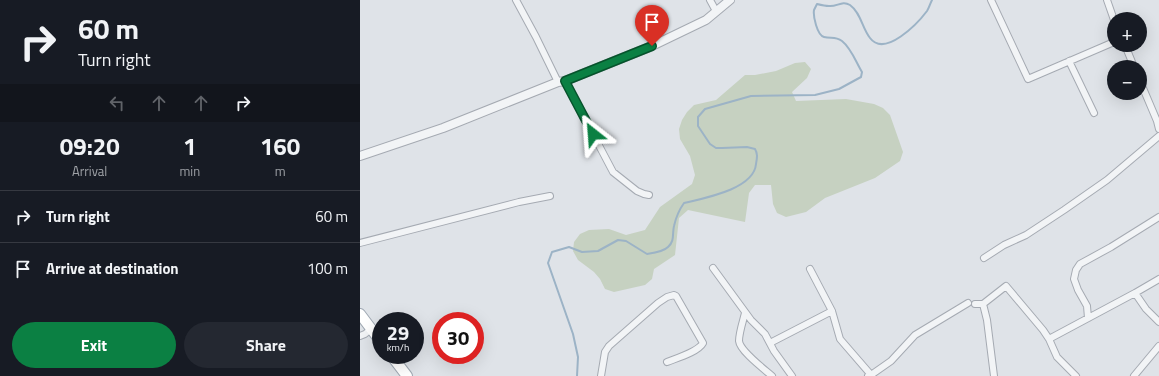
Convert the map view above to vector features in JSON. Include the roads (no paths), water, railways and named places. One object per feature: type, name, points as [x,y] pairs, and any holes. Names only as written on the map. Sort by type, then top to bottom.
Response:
[{"type":"main road","points":[[360,314],[371,329]]},
{"type":"main road","points":[[398,364],[407,376]]},
{"type":"street","points":[[516,0],[613,172],[637,191],[649,195]]},
{"type":"street","points":[[710,0],[716,12]]},
{"type":"street","points":[[360,156],[443,128],[652,46],[706,20],[730,0]]},
{"type":"street","points":[[991,0],[1028,79],[1107,45]]},
{"type":"street","points":[[1107,0],[1111,12]]},
{"type":"street","points":[[1069,61],[1094,113]]},
{"type":"street","points":[[1147,96],[1158,120],[1159,129]]},
{"type":"street","points":[[984,258],[1004,245],[1026,235],[1064,210],[1107,180],[1159,136]]},
{"type":"street","points":[[360,243],[519,202],[550,196]]},
{"type":"street","points":[[1088,318],[1087,306],[1074,279],[1076,270],[1080,264],[1159,217]]},
{"type":"street","points":[[713,268],[745,313],[764,334],[774,352],[792,376]]},
{"type":"street","points":[[810,269],[832,312],[840,339],[870,376],[891,361],[916,334],[972,304],[983,304],[1006,286],[1043,330],[1049,339],[1056,357],[1076,376]]},
{"type":"street","points":[[1049,339],[1159,279]]},
{"type":"street","points":[[1135,293],[1146,309],[1159,322]]},
{"type":"street","points":[[601,376],[605,352],[608,346],[667,297],[674,295],[703,343],[701,347],[696,350],[667,362]]},
{"type":"street","points":[[983,304],[987,320],[994,376]]},
{"type":"street","points":[[770,343],[832,312]]},
{"type":"street","points":[[745,313],[739,340],[740,346],[772,376]]},
{"type":"street","points":[[360,336],[371,329]]},
{"type":"street","points":[[1134,376],[1159,346]]},
{"type":"waterway","points":[[577,376],[578,357],[573,334],[548,263],[552,252],[569,247],[582,252],[598,251],[618,240],[626,241],[647,254],[664,250],[672,242],[673,229],[679,211],[684,203],[715,195],[738,186],[747,180],[753,173],[756,164],[757,154],[755,149],[747,147],[716,148],[710,144],[698,126],[698,117],[705,109],[751,96],[815,95],[839,89],[861,77],[862,72],[851,51],[845,44],[837,39],[824,37],[819,33],[814,13],[817,4],[832,6],[844,3],[850,5],[857,12],[870,38],[876,43],[884,44],[901,36],[909,30],[927,11],[932,0]]}]
